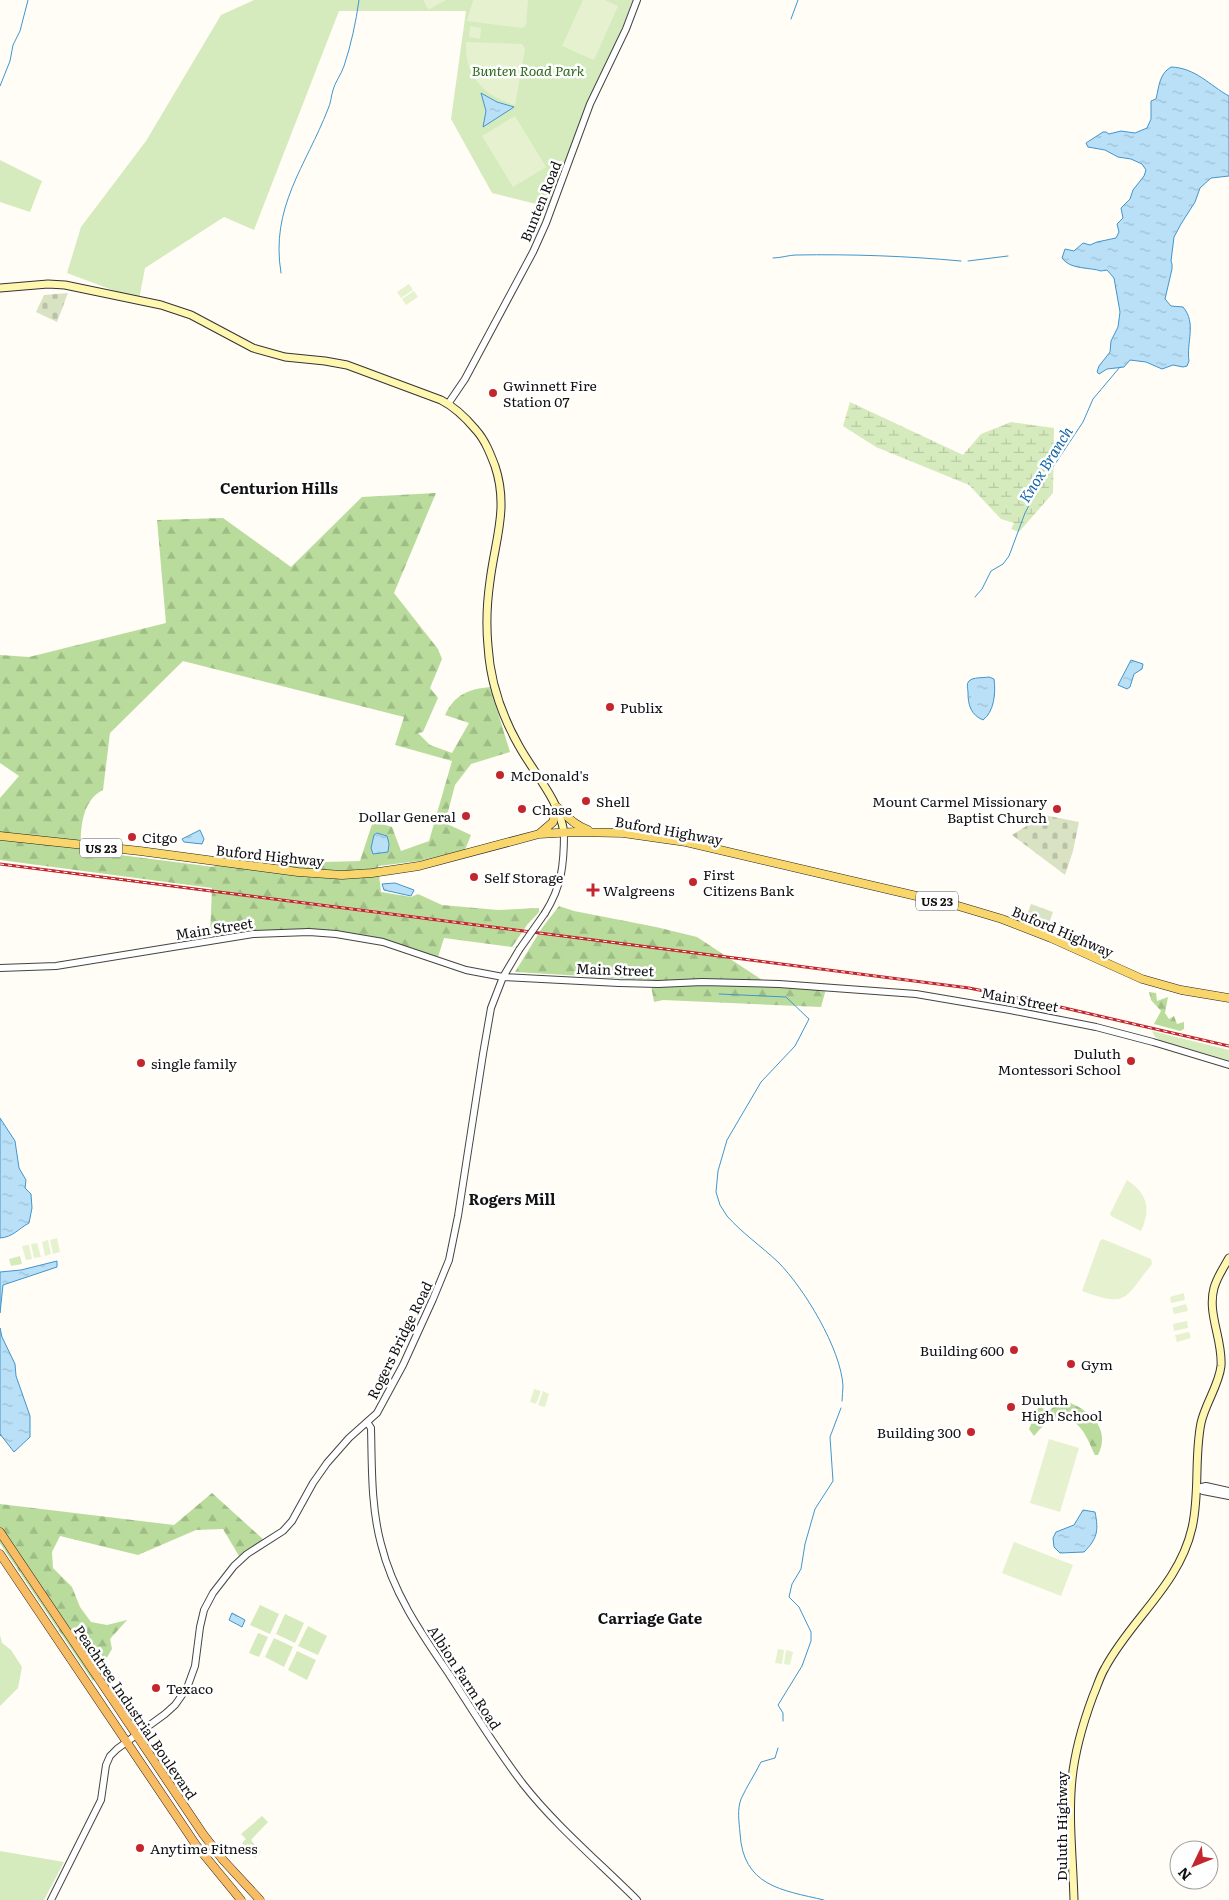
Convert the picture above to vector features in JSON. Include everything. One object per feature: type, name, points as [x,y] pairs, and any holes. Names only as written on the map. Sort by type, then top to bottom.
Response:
[{"type":"highway","name":"Peachtree Industrial Boulevard","points":[[0,1532],[203,1834],[223,1860],[260,1900]]},
{"type":"highway","name":"Peachtree Industrial Boulevard","points":[[0,1554],[196,1845],[241,1900]]},
{"type":"main road","points":[[0,288],[48,284],[66,285],[161,305],[191,315],[253,348],[285,357],[347,365],[448,404],[467,419],[481,436],[492,458],[502,489],[502,516],[490,582],[487,611],[488,648],[492,676],[501,706],[518,744],[557,807],[578,826],[594,832]]},
{"type":"main road","points":[[557,807],[564,833]]},
{"type":"main road","points":[[539,834],[553,822],[557,807]]},
{"type":"main road","name":"Buford Highway","points":[[0,836],[140,851],[298,872],[342,874],[372,873],[419,866],[539,834],[614,832],[686,842],[955,905],[1002,919],[1052,938],[1142,979],[1181,990],[1229,998]]},
{"type":"main road","name":"Duluth Highway","points":[[1074,1900],[1072,1781],[1082,1729],[1105,1668],[1165,1586],[1185,1553],[1195,1515],[1201,1424],[1221,1368],[1221,1353],[1213,1306],[1214,1288],[1229,1258]]},
{"type":"street","name":"Bunten Road","points":[[448,404],[466,379],[501,309],[533,252],[546,223],[590,104],[626,28],[637,0]]},
{"type":"street","name":"Rogers Bridge Road","points":[[50,1900],[101,1800],[106,1765],[110,1756],[136,1734],[165,1714],[175,1705],[186,1688],[195,1666],[204,1610],[213,1593],[226,1576],[248,1554],[283,1531],[292,1521],[313,1483],[328,1463],[348,1438],[367,1422],[382,1405],[400,1371],[449,1260],[458,1216],[491,1008],[503,977],[554,898],[562,873],[564,833]]},
{"type":"street","name":"Main Street","points":[[0,968],[56,966],[252,934],[309,932],[336,934],[375,940],[466,970],[503,977],[658,984],[702,982],[779,984],[916,994],[1088,1026],[1153,1042],[1229,1065]]},
{"type":"street","name":"Albion Farm Road","points":[[367,1422],[370,1428],[374,1504],[381,1544],[393,1582],[407,1610],[492,1741],[524,1785],[572,1837],[637,1900]]},
{"type":"street","points":[[1197,1488],[1206,1486],[1229,1491]]},
{"type":"street","points":[[1197,1488],[1229,1496]]},
{"type":"green space","name":"Bunten Road Park","points":[[254,0],[633,0],[583,127],[548,207],[492,193],[451,119],[466,11],[339,11],[254,230],[224,217],[145,268],[139,300],[67,273],[81,227],[146,141],[221,15]]},
{"type":"green space","points":[[423,0],[446,0],[428,9]]},
{"type":"green space","points":[[473,0],[528,0],[526,25],[523,28],[467,21]]},
{"type":"green space","points":[[583,0],[605,0],[618,6],[594,60],[562,46]]},
{"type":"green space","points":[[470,26],[481,28],[480,39],[469,37]]},
{"type":"green space","points":[[466,42],[522,44],[525,49],[515,105],[494,96],[478,82],[468,64]]},
{"type":"green space","points":[[515,116],[546,167],[513,187],[482,136]]},
{"type":"green space","points":[[0,160],[42,181],[30,212],[0,202]]},
{"type":"green space","points":[[409,284],[413,290],[401,298],[397,292]]},
{"type":"green space","points":[[414,291],[418,297],[406,305],[402,299]]},
{"type":"green space","points":[[68,293],[57,322],[36,312],[44,295]]},
{"type":"green space","points":[[850,402],[963,455],[981,434],[1011,422],[1054,428],[1053,493],[1019,532],[1011,529],[1014,523],[1001,519],[969,485],[876,447],[843,426]]},
{"type":"green space","points":[[436,493],[394,593],[438,649],[442,659],[430,688],[438,698],[423,732],[418,733],[430,745],[452,753],[469,723],[445,715],[449,708],[463,694],[476,689],[490,687],[510,752],[471,764],[455,785],[445,823],[471,835],[465,850],[419,861],[378,866],[381,892],[411,897],[418,894],[442,905],[498,910],[539,908],[539,912],[527,925],[512,947],[444,938],[438,957],[352,934],[257,933],[210,937],[212,888],[0,860],[0,798],[19,776],[0,763],[0,655],[29,657],[166,623],[157,520],[223,518],[291,567],[362,497]],"holes":[[[183,661],[404,717],[395,745],[452,761],[429,841],[401,851],[392,827],[373,821],[360,861],[215,865],[214,867],[81,850],[84,816],[91,801],[103,790],[110,733]]]},
{"type":"green space","points":[[1044,815],[1079,822],[1073,851],[1065,875],[1012,835]]},
{"type":"green space","points":[[1031,904],[1053,912],[1048,926],[1026,918]]},
{"type":"green space","points":[[559,906],[574,911],[697,937],[765,982],[826,989],[821,1007],[663,1000],[654,1002],[650,980],[515,972],[542,928]]},
{"type":"green space","points":[[1149,992],[1156,993],[1157,1001],[1168,997],[1165,1013],[1169,1019],[1174,1016],[1177,1024],[1184,1022],[1184,1029],[1180,1031],[1154,1024],[1161,1011],[1151,1000]]},
{"type":"green space","points":[[1152,1031],[1229,1050],[1229,1062],[1162,1041],[1155,1037]]},
{"type":"green space","points":[[1127,1180],[1139,1191],[1146,1203],[1146,1216],[1141,1231],[1110,1214]]},
{"type":"green space","points":[[57,1238],[60,1252],[53,1254],[50,1240]]},
{"type":"green space","points":[[1103,1239],[1151,1259],[1152,1264],[1124,1297],[1108,1299],[1082,1291],[1100,1241]]},
{"type":"green space","points":[[48,1240],[51,1254],[45,1256],[42,1242]]},
{"type":"green space","points":[[37,1243],[41,1257],[34,1258],[31,1244]]},
{"type":"green space","points":[[29,1245],[32,1259],[26,1260],[22,1246]]},
{"type":"green space","points":[[20,1256],[22,1264],[11,1266],[9,1259]]},
{"type":"green space","points":[[1184,1293],[1185,1300],[1171,1303],[1170,1297]]},
{"type":"green space","points":[[1186,1304],[1188,1311],[1174,1314],[1172,1308]]},
{"type":"green space","points":[[1187,1321],[1188,1328],[1174,1331],[1173,1324]]},
{"type":"green space","points":[[1189,1332],[1191,1338],[1177,1342],[1175,1335]]},
{"type":"green space","points":[[534,1389],[541,1391],[536,1404],[530,1402]]},
{"type":"green space","points":[[543,1391],[549,1394],[545,1407],[538,1405]]},
{"type":"green space","points":[[1068,1402],[1084,1410],[1100,1429],[1102,1437],[1098,1455],[1095,1455],[1081,1429],[1067,1417],[1048,1422],[1034,1436],[1029,1429],[1038,1408],[1041,1407],[1048,1412],[1056,1404]]},
{"type":"green space","points":[[1049,1439],[1079,1448],[1060,1512],[1030,1503]]},
{"type":"green space","points":[[212,1493],[265,1541],[239,1556],[223,1529],[196,1530],[138,1555],[60,1536],[52,1552],[53,1568],[72,1587],[80,1607],[91,1622],[107,1625],[127,1620],[110,1639],[112,1649],[93,1681],[0,1543],[0,1504],[174,1525]]},
{"type":"green space","points":[[1014,1542],[1073,1565],[1061,1596],[1002,1573]]},
{"type":"green space","points":[[260,1605],[279,1614],[270,1634],[250,1625]]},
{"type":"green space","points":[[285,1614],[304,1623],[295,1643],[276,1634]]},
{"type":"green space","points":[[308,1626],[327,1636],[318,1655],[298,1646]]},
{"type":"green space","points":[[258,1633],[268,1637],[259,1657],[249,1653]]},
{"type":"green space","points":[[0,1635],[2,1643],[11,1650],[22,1667],[18,1688],[0,1706]]},
{"type":"green space","points":[[274,1638],[293,1647],[284,1667],[265,1657]]},
{"type":"green space","points":[[778,1649],[784,1650],[782,1664],[775,1663]]},
{"type":"green space","points":[[786,1650],[793,1652],[790,1665],[784,1664]]},
{"type":"green space","points":[[297,1651],[316,1660],[307,1680],[288,1670]]},
{"type":"green space","points":[[262,1816],[268,1822],[251,1840],[261,1852],[255,1858],[242,1843],[246,1839],[241,1834]]},
{"type":"green space","points":[[0,1851],[64,1862],[44,1900],[0,1900]]},
{"type":"water","points":[[1171,67],[1188,70],[1229,96],[1229,176],[1211,178],[1200,188],[1195,202],[1174,237],[1172,269],[1165,299],[1171,306],[1183,307],[1187,313],[1190,326],[1189,361],[1187,366],[1173,365],[1162,369],[1146,362],[1130,360],[1124,367],[1107,369],[1099,374],[1097,372],[1099,366],[1110,352],[1111,341],[1118,327],[1120,312],[1114,278],[1107,270],[1101,271],[1070,265],[1062,258],[1065,249],[1074,251],[1083,243],[1090,245],[1116,238],[1119,232],[1117,224],[1123,218],[1121,208],[1130,199],[1133,190],[1144,176],[1146,170],[1142,164],[1131,159],[1118,157],[1105,150],[1088,147],[1086,143],[1103,132],[1109,134],[1121,131],[1135,133],[1147,128],[1151,119],[1151,101],[1156,99],[1162,77]]},
{"type":"water","points":[[481,93],[497,102],[514,107],[483,127],[486,111]]},
{"type":"water","points":[[1131,660],[1143,664],[1142,669],[1134,674],[1130,687],[1127,689],[1118,685]]},
{"type":"water","points":[[989,677],[994,679],[995,690],[990,712],[983,720],[971,709],[967,685],[973,679]]},
{"type":"water","points":[[200,830],[204,839],[202,844],[184,842],[182,839]]},
{"type":"water","points":[[377,833],[387,836],[388,852],[373,854],[371,848],[374,835]]},
{"type":"water","points":[[395,883],[414,890],[411,896],[384,890],[382,884]]},
{"type":"water","points":[[0,1118],[15,1141],[19,1168],[26,1180],[25,1188],[31,1194],[32,1208],[29,1223],[12,1234],[0,1238]]},
{"type":"water","points":[[57,1261],[57,1267],[3,1285],[0,1313],[0,1272],[21,1270]]},
{"type":"water","points":[[0,1328],[2,1337],[15,1364],[16,1376],[30,1416],[30,1437],[14,1452],[0,1434]]},
{"type":"water","points":[[1083,1510],[1095,1512],[1097,1530],[1092,1543],[1084,1552],[1060,1553],[1054,1547],[1053,1538],[1056,1532],[1074,1525]]},
{"type":"water","points":[[232,1613],[245,1620],[242,1627],[229,1620]]},
{"type":"waterway","points":[[0,86],[10,61],[13,45],[20,31],[28,0]]},
{"type":"waterway","points":[[281,273],[279,249],[285,207],[329,107],[334,87],[344,66],[359,0]]},
{"type":"waterway","points":[[791,19],[798,0]]},
{"type":"waterway","points":[[773,258],[796,255],[858,255],[961,261]]},
{"type":"waterway","points":[[968,261],[1008,256]]},
{"type":"waterway","name":"Knox Branch","points":[[975,597],[982,589],[991,571],[1003,564],[1009,556],[1025,513],[1035,494],[1083,422],[1093,399],[1120,367]]},
{"type":"waterway","points":[[719,994],[786,997],[809,1019],[795,1046],[761,1082],[727,1140],[718,1171],[716,1192],[720,1205],[727,1216],[778,1262],[799,1287],[809,1303],[836,1355],[843,1386],[842,1401]]},
{"type":"waterway","points":[[783,1721],[783,1713],[778,1705],[802,1666],[811,1641],[811,1632],[799,1607],[789,1597],[792,1584],[801,1569],[805,1544],[815,1509],[833,1481],[830,1437],[841,1408]]},
{"type":"waterway","points":[[778,1748],[775,1758],[761,1762],[741,1799],[739,1816],[743,1851],[748,1864],[767,1883],[793,1893],[824,1900]]},
{"type":"railway","points":[[0,864],[969,988],[1229,1046]]},
{"type":"place","name":"Gwinnett Fire Station 07","points":[[493,393]]},
{"type":"place","name":"Publix","points":[[610,707]]},
{"type":"place","name":"McDonald's","points":[[500,775]]},
{"type":"place","name":"Shell","points":[[586,801]]},
{"type":"place","name":"Chase","points":[[522,809]]},
{"type":"place","name":"Mount Carmel Missionary Baptist Church","points":[[1057,809]]},
{"type":"place","name":"Dollar General","points":[[466,816]]},
{"type":"place","name":"Citgo","points":[[132,837]]},
{"type":"place","name":"Self Storage","points":[[474,877]]},
{"type":"place","name":"First Citizens Bank","points":[[693,882]]},
{"type":"place","name":"Walgreens","points":[[593,890]]},
{"type":"place","name":"Duluth Montessori School","points":[[1131,1061]]},
{"type":"place","name":"single family","points":[[141,1063]]},
{"type":"place","name":"Building 600","points":[[1014,1350]]},
{"type":"place","name":"Gym","points":[[1071,1364]]},
{"type":"place","name":"Duluth High School","points":[[1011,1407]]},
{"type":"place","name":"Building 300","points":[[971,1432]]},
{"type":"place","name":"Texaco","points":[[156,1688]]},
{"type":"place","name":"Anytime Fitness","points":[[140,1848]]},
{"type":"district","name":"Centurion Hills","points":[[279,487]]},
{"type":"district","name":"Rogers Mill","points":[[512,1198]]},
{"type":"district","name":"Carriage Gate","points":[[650,1617]]}]
